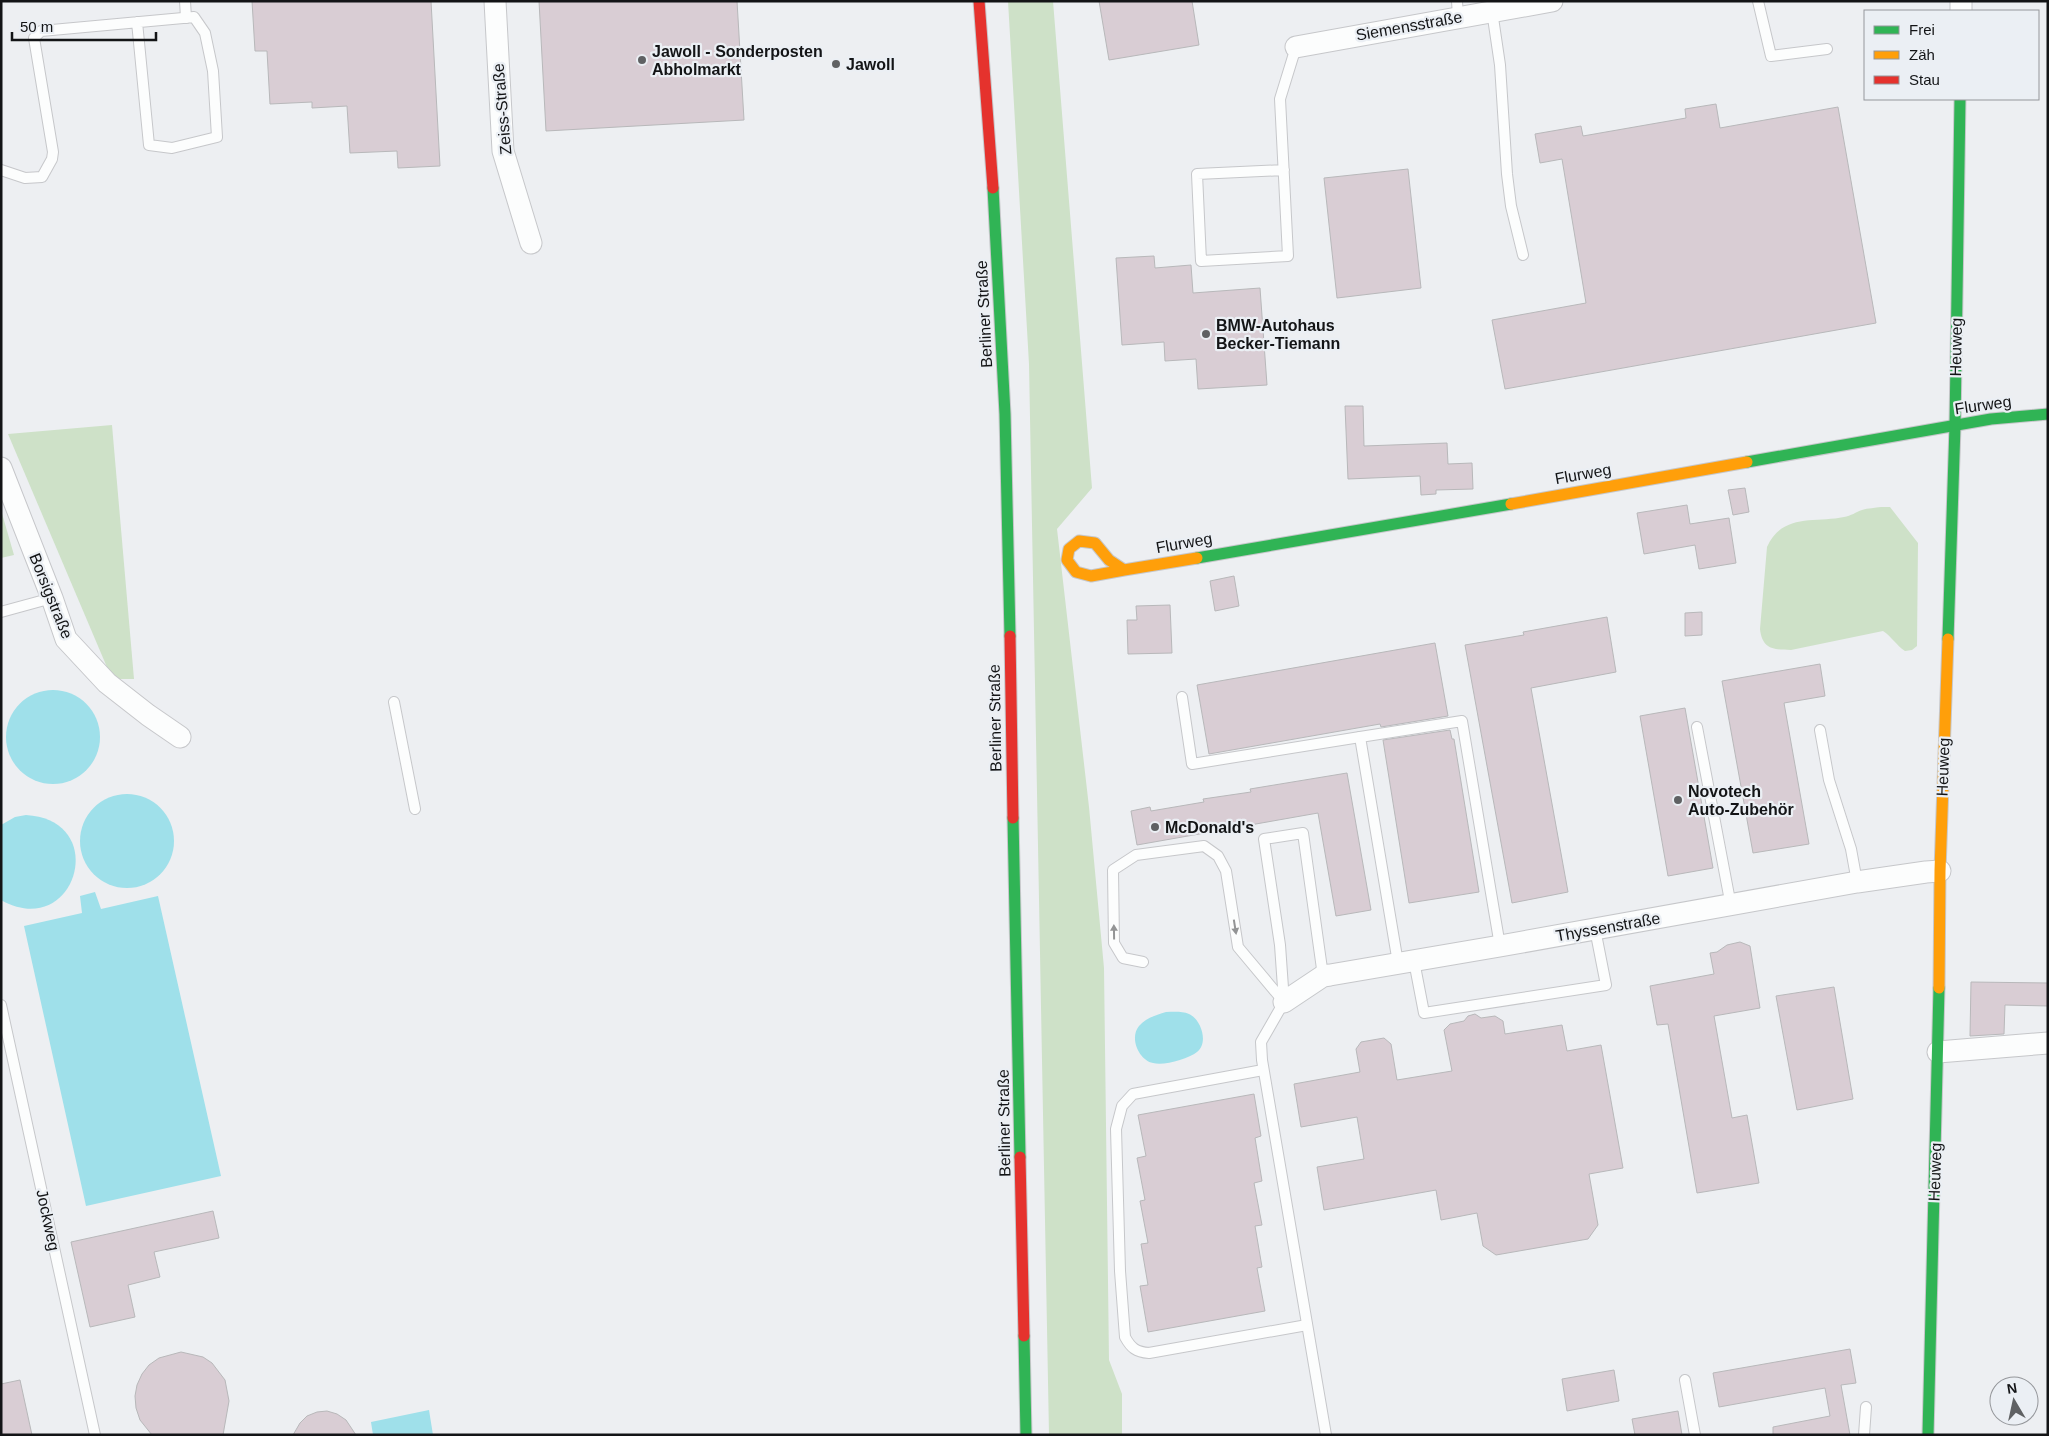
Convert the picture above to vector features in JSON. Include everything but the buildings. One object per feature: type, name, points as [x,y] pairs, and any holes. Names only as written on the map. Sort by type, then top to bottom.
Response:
[{"type":"street","name":"Zeiss-Straße","points":[[495,1],[503,151],[531,243]]},
{"type":"street","name":"Berliner Straße","points":[[979,1],[995,220],[1005,414],[1026,1435]]},
{"type":"street","name":"Siemensstraße","points":[[1296,47],[1458,9],[1492,11],[1552,1]]},
{"type":"street","name":"Heuweg","points":[[1928,1435],[1938,1052],[1940,871],[1955,426],[1960,100]]},
{"type":"street","name":"Flurweg","points":[[1124,570],[1109,560],[1095,543],[1079,541],[1069,549],[1067,560],[1076,572],[1091,576],[1934,428],[1991,419],[2048,414]]},
{"type":"street","name":"Borsigstraße","points":[[1,468],[66,639],[107,683],[180,737]]},
{"type":"street","name":"Thyssenstraße","points":[[1284,1002],[1323,976],[1731,906],[1857,882],[1940,871]]},
{"type":"street","points":[[1938,1052],[2048,1043]]},
{"type":"lane","points":[[185,1],[186,18]]},
{"type":"lane","points":[[1758,1],[1771,56],[1827,49]]},
{"type":"lane","points":[[1492,11],[1500,64],[1507,174],[1511,206],[1523,255]]},
{"type":"lane","points":[[1,170],[25,178],[42,177],[52,160],[53,152],[34,38],[41,31],[137,22],[186,18],[194,17],[205,33],[213,71],[217,137],[172,148],[149,145],[137,22]]},
{"type":"lane","points":[[1284,170],[1197,174],[1201,261],[1288,256],[1284,170],[1280,99],[1296,47]]},
{"type":"lane","points":[[1,612],[52,598]]},
{"type":"lane","points":[[1182,697],[1192,764],[1462,721],[1500,946]]},
{"type":"lane","points":[[394,702],[415,809]]},
{"type":"lane","points":[[1697,727],[1731,906]]},
{"type":"lane","points":[[1820,730],[1829,780],[1851,849],[1857,882]]},
{"type":"lane","points":[[1360,737],[1406,962],[1424,1014],[1606,985],[1595,929]]},
{"type":"lane","points":[[1323,976],[1303,833],[1264,839],[1280,945],[1284,1002],[1261,1042],[1264,1070],[1326,1435]]},
{"type":"lane","points":[[1143,962],[1123,958],[1114,943],[1113,870],[1136,856],[1204,846],[1218,856],[1226,871],[1238,947],[1284,1002]]},
{"type":"lane","name":"Jockweg","points":[[1,1005],[95,1435]]},
{"type":"lane","points":[[1264,1070],[1133,1094],[1122,1106],[1116,1129],[1120,1271],[1125,1337],[1130,1346],[1138,1352],[1149,1353],[1307,1325]]},
{"type":"lane","points":[[1685,1380],[1695,1435]]},
{"type":"lane","points":[[1864,1435],[1866,1407]]},
{"type":"green space","points":[[1008,1],[1053,1],[1092,488],[1057,529],[1089,807],[1104,968],[1109,1360],[1122,1394],[1122,1435],[1049,1435],[1029,364]]},
{"type":"green space","points":[[112,425],[134,679],[112,679],[8,434]]},
{"type":"green space","points":[[1890,507],[1918,543],[1917,646],[1912,650],[1905,651],[1883,631],[1791,650],[1774,649],[1766,644],[1761,636],[1760,629],[1767,547],[1773,536],[1790,524],[1800,521],[1833,519],[1849,516],[1864,509]]},
{"type":"green space","points":[[1,510],[14,555],[1,558]]},
{"type":"water","points":[[53,690],[71,694],[86,704],[96,719],[100,737],[96,755],[86,770],[71,780],[53,784],[35,780],[20,770],[10,755],[6,737],[10,719],[20,704],[35,694]]},
{"type":"water","points":[[127,794],[145,798],[160,808],[170,823],[174,841],[170,859],[160,874],[145,884],[127,888],[109,884],[94,874],[84,859],[80,841],[84,823],[94,808],[109,798]]},
{"type":"water","points":[[26,815],[53,822],[69,836],[75,855],[74,875],[64,893],[48,905],[27,909],[1,900],[1,825],[15,817]]},
{"type":"water","points":[[95,892],[101,909],[158,896],[221,1176],[86,1206],[24,926],[82,913],[80,896]]},
{"type":"water","points":[[1166,1012],[1183,1012],[1189,1014],[1197,1021],[1203,1037],[1201,1048],[1188,1057],[1176,1061],[1153,1063],[1144,1058],[1137,1048],[1135,1042],[1136,1031],[1145,1021]]},
{"type":"water","points":[[429,1410],[433,1435],[373,1435],[371,1422]]},
{"type":"traffic: fast","points":[[1948,639],[1955,426],[1960,100]]},
{"type":"traffic: fast","points":[[993,188],[1005,414],[1010,636]]},
{"type":"traffic: fast","points":[[1747,462],[1991,419],[2048,414]]},
{"type":"traffic: fast","points":[[1197,558],[1511,504]]},
{"type":"traffic: fast","points":[[1013,818],[1020,1157]]},
{"type":"traffic: fast","points":[[1928,1435],[1939,988]]},
{"type":"traffic: fast","points":[[1024,1336],[1026,1435]]},
{"type":"traffic: slow","points":[[1511,504],[1747,462]]},
{"type":"traffic: slow","points":[[1124,570],[1091,576],[1076,572],[1067,560],[1069,549],[1079,541],[1095,543],[1109,560],[1124,570],[1197,558]]},
{"type":"traffic: slow","points":[[1939,988],[1940,871],[1948,639]]},
{"type":"traffic: jam","points":[[979,1],[993,188]]},
{"type":"traffic: jam","points":[[1010,636],[1013,818]]},
{"type":"traffic: jam","points":[[1020,1157],[1024,1336]]},
{"type":"place","name":"Jawoll - Sonderposten Abholmarkt","points":[[642,60]]},
{"type":"place","name":"Jawoll","points":[[836,64]]},
{"type":"place","name":"BMW-Autohaus Becker-Tiemann","points":[[1206,334]]},
{"type":"place","name":"Novotech Auto-Zubehör","points":[[1678,800]]},
{"type":"place","name":"McDonald's","points":[[1155,827]]}]
